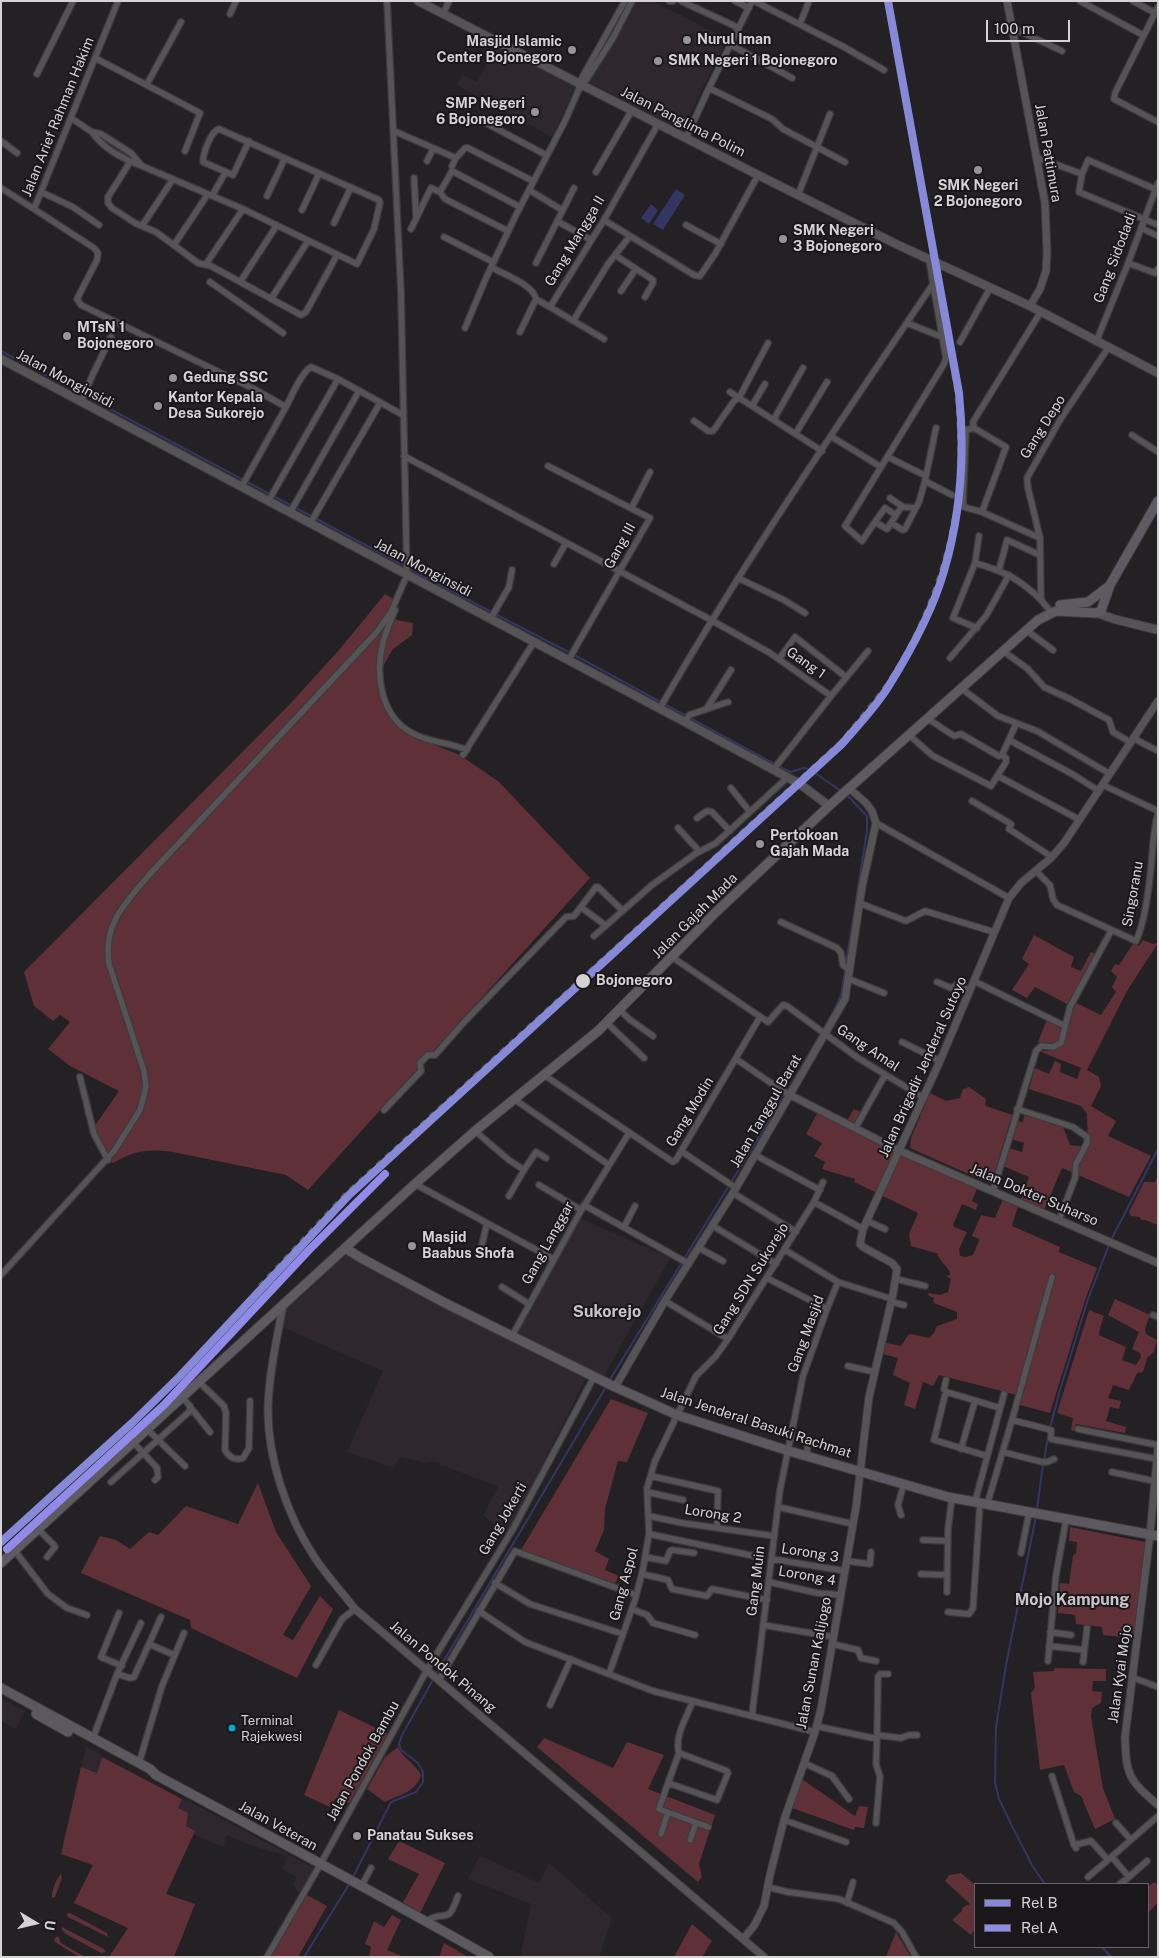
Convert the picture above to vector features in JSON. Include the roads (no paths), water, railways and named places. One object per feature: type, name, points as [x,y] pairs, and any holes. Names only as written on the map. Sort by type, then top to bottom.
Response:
[{"type":"highway","points":[[1098,611],[1110,585],[1158,501]]},
{"type":"highway","points":[[1098,611],[1089,607],[1093,599],[1110,585]]},
{"type":"highway","points":[[1093,599],[1101,600],[1098,611]]},
{"type":"highway","name":"Jalan Gajah Mada","points":[[1,1563],[415,1184],[475,1131],[607,1023],[715,913],[829,806],[1026,630],[1056,605],[1083,603],[1093,599]]},
{"type":"highway","name":"Jalan Gajah Mada","points":[[1049,611],[1098,611]]},
{"type":"main road","name":"Jalan Panglima Polim","points":[[418,1],[581,86],[798,195],[932,261],[1030,306]]},
{"type":"main road","points":[[1030,306],[1040,313],[1158,373]]},
{"type":"main road","name":"Jalan Monginsidi","points":[[1,359],[271,496],[407,573],[492,615],[534,642],[571,656],[776,767],[788,778],[810,790],[829,806]]},
{"type":"main road","points":[[1098,611],[1121,621],[1158,630]]},
{"type":"main road","name":"Jalan Jenderal Basuki Rachmat","points":[[345,1248],[445,1303],[597,1379],[677,1415],[789,1451],[952,1498],[1154,1536]]},
{"type":"main road","name":"Jalan Veteran","points":[[1,1688],[138,1762],[156,1775],[387,1902],[427,1921],[489,1957]]},
{"type":"main road","name":"Jalan Veteran","points":[[1,1695],[147,1774],[156,1775]]},
{"type":"main road","name":"Jalan Veteran","points":[[387,1902],[399,1913],[477,1957]]},
{"type":"street","points":[[37,74],[73,1]]},
{"type":"street","name":"Jalan Arief Rahman Hakim","points":[[118,1],[34,209],[94,248],[98,253],[97,260],[77,299],[81,305],[254,389],[286,407]]},
{"type":"street","points":[[230,14],[236,1]]},
{"type":"street","points":[[388,1],[408,563],[402,590],[383,642],[381,688],[385,703],[390,713],[405,729],[465,752],[534,642]]},
{"type":"street","points":[[443,14],[449,1]]},
{"type":"street","points":[[465,328],[508,231],[625,1]]},
{"type":"street","points":[[581,86],[632,1]]},
{"type":"street","points":[[681,1],[739,28]]},
{"type":"street","points":[[735,1],[749,8]]},
{"type":"street","points":[[686,138],[753,1],[800,24],[884,70]]},
{"type":"street","points":[[800,24],[810,1]]},
{"type":"street","name":"Jalan Pattimura","points":[[1007,1],[1045,204],[1047,253],[1044,280],[1030,306]]},
{"type":"street","points":[[1080,1],[1143,35]]},
{"type":"street","points":[[1133,1],[1156,10],[1115,93],[1114,99],[1158,122]]},
{"type":"street","points":[[147,84],[181,22]]},
{"type":"street","points":[[1013,28],[1062,52]]},
{"type":"street","points":[[730,45],[792,78]]},
{"type":"street","points":[[95,58],[200,113],[185,151]]},
{"type":"street","points":[[709,88],[772,119],[783,129],[845,162]]},
{"type":"street","points":[[596,172],[632,110]]},
{"type":"street","points":[[798,195],[818,149],[830,114]]},
{"type":"street","points":[[71,118],[92,132],[101,134],[131,153],[142,166]]},
{"type":"street","points":[[484,122],[546,155]]},
{"type":"street","name":"Gang Mangga II","points":[[444,237],[492,264],[528,288],[533,292],[536,299],[550,307],[604,220],[658,124]]},
{"type":"street","points":[[92,132],[97,140],[129,161],[243,209],[357,264],[374,229],[380,203],[378,199],[319,174],[249,141],[223,130],[215,130],[202,160],[204,163],[231,176],[234,174],[249,141]]},
{"type":"street","points":[[394,131],[456,158]]},
{"type":"street","points":[[1,141],[17,153]]},
{"type":"street","points":[[452,166],[456,158],[465,148],[468,148],[533,181]]},
{"type":"street","points":[[427,161],[434,149]]},
{"type":"street","points":[[131,153],[129,161],[108,197],[108,203],[129,220],[156,232],[198,263],[206,264],[301,315],[304,315],[337,255]]},
{"type":"street","points":[[1036,157],[1082,174]]},
{"type":"street","points":[[267,196],[285,158]]},
{"type":"street","points":[[1156,186],[1088,160],[1082,174],[1079,192],[1158,225]]},
{"type":"street","points":[[440,192],[452,171],[520,207]]},
{"type":"street","points":[[174,245],[225,173]]},
{"type":"street","points":[[302,210],[319,174]]},
{"type":"street","points":[[604,220],[698,276],[703,273],[721,244],[758,175]]},
{"type":"street","points":[[414,178],[416,217]]},
{"type":"street","points":[[142,226],[173,179]]},
{"type":"street","name":"Gang Sidodadi","points":[[1096,342],[1128,263],[1156,186]]},
{"type":"street","points":[[334,223],[350,187]]},
{"type":"street","points":[[411,228],[432,187],[448,200],[508,231]]},
{"type":"street","points":[[1,188],[34,209]]},
{"type":"street","points":[[536,263],[574,188]]},
{"type":"street","points":[[529,190],[562,210]]},
{"type":"street","points":[[41,192],[68,205],[99,225]]},
{"type":"street","points":[[414,192],[425,198]]},
{"type":"street","points":[[206,264],[243,209]]},
{"type":"street","points":[[557,221],[591,240]]},
{"type":"street","points":[[686,225],[721,244]]},
{"type":"street","points":[[240,282],[277,226]]},
{"type":"street","points":[[1141,228],[1158,236]]},
{"type":"street","points":[[573,321],[614,255],[630,236]]},
{"type":"street","points":[[271,300],[308,241]]},
{"type":"street","points":[[614,255],[653,281],[645,297]]},
{"type":"street","points":[[896,515],[885,508],[862,541],[845,526],[946,358],[933,284],[932,261]]},
{"type":"street","points":[[1128,263],[1155,273],[1158,269]]},
{"type":"street","points":[[621,291],[636,269]]},
{"type":"street","points":[[210,282],[284,333]]},
{"type":"street","points":[[661,706],[711,620],[759,544],[933,284]]},
{"type":"street","points":[[960,342],[990,288]]},
{"type":"street","points":[[520,332],[536,299]]},
{"type":"street","points":[[550,307],[604,339]]},
{"type":"street","points":[[974,428],[973,421],[1040,313]]},
{"type":"street","points":[[907,323],[942,337]]},
{"type":"street","points":[[82,400],[112,337]]},
{"type":"street","points":[[694,421],[708,431],[713,431],[734,401],[739,398],[768,343]]},
{"type":"street","name":"Gang Depo","points":[[1041,600],[1040,538],[1027,478],[1060,420],[1108,348]]},
{"type":"street","points":[[243,483],[309,368],[338,379],[403,415]]},
{"type":"street","points":[[774,419],[803,368]]},
{"type":"street","points":[[271,496],[338,379]]},
{"type":"street","points":[[796,433],[827,382]]},
{"type":"street","points":[[752,406],[765,384]]},
{"type":"street","points":[[293,508],[359,390]]},
{"type":"street","points":[[730,392],[822,451]]},
{"type":"street","points":[[313,519],[380,403]]},
{"type":"street","points":[[891,523],[904,530],[916,508],[925,479],[936,428]]},
{"type":"street","points":[[982,512],[1006,447],[974,428],[966,430],[963,502],[965,508],[982,512],[1040,538]]},
{"type":"street","points":[[1132,435],[1158,452]]},
{"type":"street","points":[[832,437],[881,467]]},
{"type":"street","name":"Gang 1","points":[[404,456],[711,620],[779,659],[831,696],[776,767]]},
{"type":"street","points":[[888,457],[952,495]]},
{"type":"street","name":"Gang III","points":[[548,466],[649,516],[650,519],[571,656]]},
{"type":"street","points":[[632,508],[650,472]]},
{"type":"street","points":[[890,498],[902,506],[916,508]]},
{"type":"street","points":[[875,522],[886,529],[902,506]]},
{"type":"street","points":[[977,628],[953,619],[975,563],[979,536]]},
{"type":"street","points":[[999,570],[1007,540],[1040,555]]},
{"type":"street","points":[[554,564],[566,543]]},
{"type":"street","points":[[975,563],[1009,575],[1041,600],[1049,611]]},
{"type":"street","points":[[492,615],[509,587],[512,570]]},
{"type":"street","points":[[950,658],[986,616],[1009,575]]},
{"type":"street","points":[[738,578],[784,600],[805,613]]},
{"type":"street","points":[[1,1275],[108,1160],[137,1117],[146,1087],[144,1071],[109,964],[107,948],[113,922],[149,875],[376,633],[391,612],[402,590]]},
{"type":"street","points":[[1026,630],[1053,650]]},
{"type":"street","points":[[779,659],[795,637],[846,677]]},
{"type":"street","points":[[831,696],[868,651]]},
{"type":"street","points":[[1003,651],[1028,669],[1044,686],[1109,720],[1113,732],[1158,751]]},
{"type":"street","points":[[707,708],[731,670]]},
{"type":"street","points":[[961,688],[998,716],[1038,731],[1110,774]]},
{"type":"street","name":"Jalan Brigadir Jenderal Sutoyo","points":[[863,1229],[924,1098],[1009,898],[1022,883],[1037,872],[1052,857],[1080,820],[1158,701]]},
{"type":"street","points":[[687,719],[707,708],[728,702]]},
{"type":"street","points":[[908,736],[933,756],[988,785],[993,785],[1006,762],[1006,758],[1002,755],[999,756],[961,734],[954,736],[927,718]]},
{"type":"street","points":[[1002,755],[1016,724]]},
{"type":"street","points":[[1009,740],[1074,775],[1158,812]]},
{"type":"street","points":[[998,776],[1080,820]]},
{"type":"street","points":[[594,936],[652,885],[700,851],[716,843],[788,778]]},
{"type":"street","points":[[731,788],[750,812]]},
{"type":"street","points":[[846,791],[866,803],[872,811],[876,823],[1009,898]]},
{"type":"street","points":[[972,801],[1011,824],[1008,830],[1052,857]]},
{"type":"street","points":[[698,818],[707,811],[712,812],[730,830]]},
{"type":"street","name":"Singoranu","points":[[1037,872],[1050,885],[1053,899],[1057,905],[1136,941],[1141,926],[1155,855],[1154,829],[1158,812]]},
{"type":"street","name":"Jalan Tanggul Barat","points":[[614,1387],[686,1262],[699,1248],[713,1226],[790,1095],[823,1033],[845,999],[849,979],[847,968],[876,823]]},
{"type":"street","points":[[678,828],[700,851]]},
{"type":"street","points":[[384,1110],[421,1067],[424,1059],[432,1055],[566,917],[574,916],[598,887],[622,910]]},
{"type":"street","points":[[859,903],[906,922],[925,911],[994,932]]},
{"type":"street","points":[[582,908],[605,925]]},
{"type":"street","points":[[780,922],[837,948],[847,968]]},
{"type":"street","points":[[993,1191],[1017,1109],[1038,1048],[1043,1046],[1053,1047],[1060,1043],[1070,1007],[1112,931]]},
{"type":"street","points":[[672,957],[760,1017]]},
{"type":"street","points":[[849,979],[884,993]]},
{"type":"street","points":[[974,981],[1065,1026]]},
{"type":"street","points":[[937,982],[951,988],[956,985],[970,990]]},
{"type":"street","name":"Gang Amal","points":[[760,1017],[770,1021],[785,1005],[885,1075],[924,1098]]},
{"type":"street","points":[[620,1010],[629,1020],[653,1036]]},
{"type":"street","name":"Gang Modin","points":[[544,1075],[673,1162],[681,1152],[760,1017]]},
{"type":"street","points":[[607,1023],[644,1058]]},
{"type":"street","points":[[902,1042],[940,1061]]},
{"type":"street","points":[[736,1059],[790,1095]]},
{"type":"street","points":[[856,1127],[885,1075]]},
{"type":"street","points":[[80,1077],[94,1134],[108,1160]]},
{"type":"street","name":"Jalan Dokter Suharso","points":[[790,1095],[900,1151],[1117,1244],[1158,1264]]},
{"type":"street","points":[[514,1099],[609,1165]]},
{"type":"street","points":[[1017,1109],[1073,1127],[1087,1137],[1087,1143],[1076,1164],[1075,1178],[1058,1220]]},
{"type":"street","points":[[475,1131],[509,1160],[524,1170]]},
{"type":"street","name":"Gang Langgar","points":[[512,1336],[553,1259],[629,1133]]},
{"type":"street","points":[[508,1196],[536,1152],[546,1158]]},
{"type":"street","points":[[681,1152],[727,1182],[734,1189],[796,1232]]},
{"type":"street","points":[[755,1155],[820,1190]]},
{"type":"street","name":"Gang SDN Sukorejo","points":[[677,1415],[696,1376],[716,1356],[728,1339],[796,1232],[814,1202],[823,1182]]},
{"type":"street","points":[[415,1184],[553,1259]]},
{"type":"street","points":[[538,1186],[624,1227],[686,1262]]},
{"type":"street","points":[[814,1202],[863,1229],[860,1244],[868,1251],[896,1266],[897,1269],[892,1300],[875,1372],[864,1434],[861,1471]]},
{"type":"street","points":[[624,1227],[636,1206]]},
{"type":"street","points":[[867,1221],[885,1228]]},
{"type":"street","points":[[480,1249],[487,1223]]},
{"type":"street","points":[[713,1226],[776,1264]]},
{"type":"street","points":[[699,1248],[723,1262]]},
{"type":"street","points":[[785,1250],[838,1282]]},
{"type":"street","points":[[981,1503],[1003,1452],[1052,1277]]},
{"type":"street","points":[[767,1278],[827,1309]]},
{"type":"street","points":[[896,1279],[925,1286]]},
{"type":"street","name":"Gang Masjid","points":[[789,1451],[803,1376],[838,1282],[904,1305]]},
{"type":"street","points":[[502,1288],[529,1304]]},
{"type":"street","points":[[665,1301],[728,1339]]},
{"type":"street","name":"Jalan Pondok Pinang","points":[[282,1305],[272,1367],[268,1409],[276,1469],[290,1511],[303,1539],[316,1559],[355,1609],[764,1957]]},
{"type":"street","points":[[848,1366],[875,1372]]},
{"type":"street","name":"Gang Jokerti","points":[[430,1672],[597,1379]]},
{"type":"street","points":[[946,1380],[944,1389],[947,1393],[934,1440],[986,1456]]},
{"type":"street","points":[[199,1382],[224,1406],[226,1413],[225,1450],[231,1457],[236,1459],[243,1458],[249,1448],[250,1401]]},
{"type":"street","points":[[947,1393],[1000,1408]]},
{"type":"street","points":[[948,1612],[969,1614],[972,1611],[986,1456],[1004,1394]]},
{"type":"street","points":[[182,1397],[210,1432]]},
{"type":"street","points":[[960,1449],[975,1401]]},
{"type":"street","points":[[111,1482],[191,1408]]},
{"type":"street","name":"Gang Aspol","points":[[609,1674],[642,1574],[649,1534],[647,1492],[651,1476],[663,1442],[677,1415]]},
{"type":"street","points":[[1012,1420],[1048,1430],[1051,1439],[1156,1459]]},
{"type":"street","points":[[147,1429],[185,1466]]},
{"type":"street","points":[[1078,1429],[1158,1446]]},
{"type":"street","points":[[806,1456],[809,1439]]},
{"type":"street","points":[[133,1442],[157,1468],[158,1477],[155,1480]]},
{"type":"street","name":"Jalan Kyai Mojo","points":[[1158,1446],[1154,1481],[1154,1536],[1131,1677],[1124,1737],[1126,1760],[1131,1779],[1135,1785],[1158,1805]]},
{"type":"street","name":"Gang Muin","points":[[752,1715],[780,1490],[789,1451]]},
{"type":"street","points":[[1003,1452],[1044,1462],[1054,1459]]},
{"type":"street","name":"Jalan Sunan Kalijogo","points":[[744,1939],[759,1919],[764,1906],[784,1820],[815,1729],[833,1640],[861,1471]]},
{"type":"street","points":[[1112,1472],[1154,1481]]},
{"type":"street","points":[[651,1476],[718,1491],[718,1528]]},
{"type":"street","points":[[901,1516],[898,1505],[904,1483]]},
{"type":"street","points":[[647,1492],[683,1500]]},
{"type":"street","points":[[947,1592],[948,1541],[952,1498]]},
{"type":"street","points":[[778,1507],[853,1524]]},
{"type":"street","points":[[1021,1553],[1033,1514]]},
{"type":"street","name":"Lorong 2","points":[[649,1516],[774,1536]]},
{"type":"street","points":[[1048,1661],[1056,1575],[1066,1520]]},
{"type":"street","points":[[38,1529],[55,1547],[47,1557]]},
{"type":"street","points":[[649,1534],[754,1556]]},
{"type":"street","points":[[923,1540],[948,1541]]},
{"type":"street","points":[[645,1557],[666,1561],[670,1551],[673,1550],[694,1553]]},
{"type":"street","points":[[14,1551],[48,1594],[67,1608],[87,1615]]},
{"type":"street","points":[[439,1680],[515,1551],[636,1595]]},
{"type":"street","points":[[847,1561],[870,1564],[871,1552]]},
{"type":"street","name":"Lorong 3","points":[[772,1559],[845,1571]]},
{"type":"street","points":[[642,1574],[668,1580],[672,1589],[707,1596],[712,1589],[766,1600]]},
{"type":"street","points":[[921,1574],[947,1576]]},
{"type":"street","name":"Lorong 4","points":[[769,1582],[817,1593],[841,1595]]},
{"type":"street","points":[[495,1583],[530,1604],[623,1634]]},
{"type":"street","points":[[316,1664],[342,1618],[355,1609]]},
{"type":"street","points":[[632,1609],[647,1615],[653,1623],[695,1635]]},
{"type":"street","points":[[479,1611],[525,1642],[653,1691],[815,1729],[877,1737],[901,1738],[917,1734]]},
{"type":"street","points":[[119,1613],[100,1657],[122,1666]]},
{"type":"street","points":[[117,1674],[130,1678],[134,1677],[161,1618]]},
{"type":"street","points":[[93,1738],[117,1674],[141,1623]]},
{"type":"street","points":[[763,1625],[833,1640],[858,1650],[861,1658],[876,1661]]},
{"type":"street","points":[[1083,1662],[1087,1628]]},
{"type":"street","points":[[1050,1632],[1071,1636]]},
{"type":"street","points":[[138,1762],[162,1686],[184,1633]]},
{"type":"street","points":[[148,1644],[174,1655]]},
{"type":"street","points":[[1049,1646],[1084,1650]]},
{"type":"street","points":[[550,1705],[571,1660]]},
{"type":"street","name":"Jalan Pondok Bambu","points":[[266,1957],[430,1672]]},
{"type":"street","points":[[876,1822],[880,1777],[876,1764],[878,1677],[880,1674],[888,1674]]},
{"type":"street","points":[[1131,1677],[1158,1687]]},
{"type":"street","points":[[692,1700],[678,1740],[679,1753],[659,1808],[708,1827]]},
{"type":"street","points":[[668,1783],[715,1800],[720,1796],[728,1773],[727,1770],[679,1753]]},
{"type":"street","points":[[804,1763],[832,1776],[849,1799]]},
{"type":"street","points":[[1052,1776],[1075,1847],[1091,1841],[1128,1877]]},
{"type":"street","points":[[660,1834],[668,1812]]},
{"type":"street","points":[[1088,1877],[1158,1816]]},
{"type":"street","points":[[784,1820],[846,1842]]},
{"type":"street","points":[[690,1840],[696,1823]]},
{"type":"street","points":[[1116,1823],[1131,1840]]},
{"type":"street","points":[[1121,1883],[1147,1861]]},
{"type":"street","points":[[360,1887],[370,1868]]},
{"type":"street","points":[[847,1903],[853,1882]]},
{"type":"street","points":[[768,1888],[828,1897],[894,1923],[902,1932],[916,1957]]},
{"type":"street","points":[[427,1921],[434,1915],[447,1915],[451,1912],[458,1896]]},
{"type":"water","points":[[676,189],[685,195],[663,230],[653,224]]},
{"type":"water","points":[[651,204],[658,210],[649,224],[641,218]]},
{"type":"waterway","points":[[1,351],[405,566]]},
{"type":"waterway","points":[[409,569],[578,657],[780,767],[791,772],[803,768],[809,769],[841,791]]},
{"type":"waterway","points":[[609,1381],[792,1083],[841,995],[867,831],[867,816],[847,795]]},
{"type":"waterway","points":[[1111,1240],[1158,1149]]},
{"type":"waterway","points":[[1050,1428],[1088,1299],[1109,1245]]},
{"type":"waterway","points":[[436,1674],[607,1385]]},
{"type":"waterway","points":[[1044,1460],[1048,1437]]},
{"type":"waterway","points":[[1037,1509],[1043,1464]]},
{"type":"waterway","points":[[1036,1516],[1006,1665],[996,1727],[995,1782],[999,1799],[1011,1824],[1033,1867],[1044,1883]]},
{"type":"waterway","points":[[352,1879],[391,1802],[416,1792],[423,1782],[423,1772],[418,1763],[401,1750],[399,1744],[402,1735],[434,1678]]},
{"type":"waterway","points":[[304,1957],[350,1883]]},
{"type":"waterway","points":[[1103,1948],[1111,1957]]},
{"type":"railway","points":[[259,1285],[345,1193],[840,741],[880,692],[898,665],[921,619],[940,570],[952,521],[958,471],[956,395],[919,187]]},
{"type":"rail line","name":"B","points":[[1,1542],[132,1423],[180,1376],[349,1195],[842,744],[879,700],[906,657],[934,600],[950,549],[958,505],[962,438],[959,393],[888,1]]},
{"type":"rail line","name":"A","points":[[7,1549],[164,1405],[309,1250],[385,1174]]},
{"type":"place","name":"Nurul Iman","points":[[687,40]]},
{"type":"place","name":"Masjid Islamic Center Bojonegoro","points":[[572,50]]},
{"type":"place","name":"SMK Negeri 1 Bojonegoro","points":[[658,61]]},
{"type":"place","name":"SMP Negeri 6 Bojonegoro","points":[[535,112]]},
{"type":"place","name":"SMK Negeri 2 Bojonegoro","points":[[978,170]]},
{"type":"place","name":"SMK Negeri 3 Bojonegoro","points":[[783,239]]},
{"type":"place","name":"MTsN 1 Bojonegoro","points":[[67,336]]},
{"type":"place","name":"Gedung SSC","points":[[173,378]]},
{"type":"place","name":"Kantor Kepala Desa Sukorejo","points":[[158,406]]},
{"type":"place","name":"Pertokoan Gajah Mada","points":[[760,844]]},
{"type":"place","name":"Bojonegoro","points":[[583,981]]},
{"type":"place","name":"Masjid Baabus Shofa","points":[[412,1246]]},
{"type":"place","name":"Terminal Rajekwesi","points":[[232,1728]]},
{"type":"place","name":"Panatau Sukses","points":[[357,1836]]},
{"type":"district","name":"Sukorejo","points":[[607,1312]]},
{"type":"district","name":"Mojo Kampung","points":[[1072,1600]]}]
